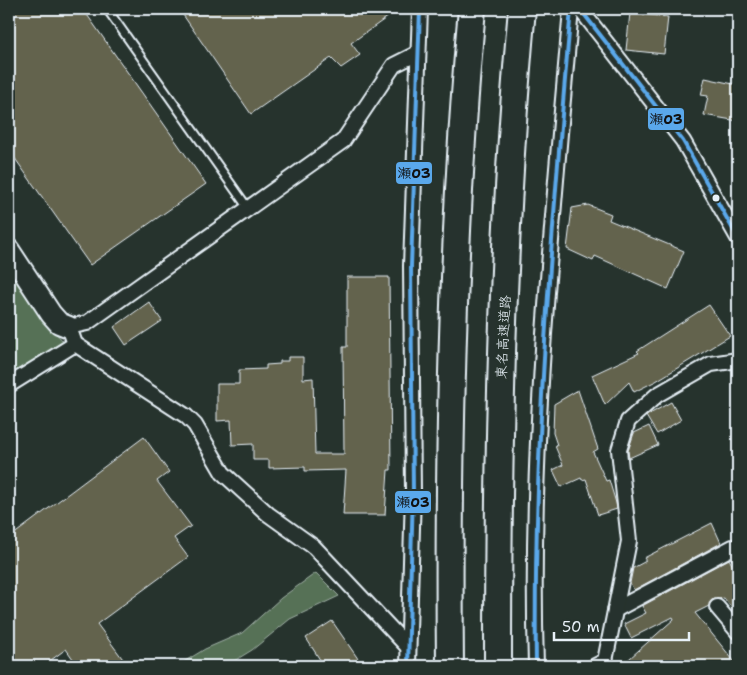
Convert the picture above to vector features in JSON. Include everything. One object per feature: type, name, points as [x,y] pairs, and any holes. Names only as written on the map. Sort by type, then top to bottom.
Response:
[{"type":"highway","points":[[450,666],[450,441],[458,228],[472,9]]},
{"type":"highway","name":"東名高速道路","points":[[498,666],[498,445],[508,227],[522,9]]},
{"type":"street","points":[[408,666],[413,493],[411,266],[420,9]]},
{"type":"street","points":[[536,666],[534,580],[538,462],[551,240],[571,9]]},
{"type":"street","points":[[580,9],[683,141],[738,238]]},
{"type":"street","points":[[9,385],[87,323],[343,141],[394,65],[418,53]]},
{"type":"street","points":[[9,250],[51,314],[72,336],[186,416],[195,425],[223,473],[268,514],[314,547],[408,647]]},
{"type":"street","points":[[595,666],[605,661],[629,540],[619,450],[628,422],[657,395],[711,364],[738,360]]},
{"type":"street","points":[[615,610],[733,547],[738,554]]},
{"type":"street","points":[[716,607],[738,632]]},
{"type":"lane","points":[[107,9],[248,208]]},
{"type":"green space","points":[[9,265],[39,315],[64,342],[9,376],[9,310],[15,306],[9,295]]},
{"type":"green space","points":[[316,573],[339,596],[290,619],[252,650],[226,666],[177,666],[205,649],[242,633],[281,598]]},
{"type":"building","points":[[9,9],[83,9],[206,184],[90,265],[9,150]]},
{"type":"building","points":[[179,9],[399,9],[351,43],[360,55],[341,68],[331,58],[251,114]]},
{"type":"building","points":[[630,13],[668,17],[664,54],[626,50]]},
{"type":"building","points":[[705,78],[738,85],[738,121],[704,115],[708,96],[701,95]]},
{"type":"building","points":[[588,205],[611,214],[609,220],[684,251],[668,289],[595,256],[593,261],[567,249],[572,208]]},
{"type":"building","points":[[347,277],[389,277],[391,470],[388,470],[385,515],[343,515],[346,470],[305,471],[305,467],[269,468],[269,460],[253,460],[253,444],[232,445],[231,420],[217,421],[217,384],[239,384],[239,370],[266,369],[266,365],[280,364],[280,361],[288,361],[288,357],[303,357],[303,379],[313,378],[315,454],[344,454],[343,347],[347,347]]},
{"type":"building","points":[[149,302],[162,321],[126,345],[114,327]]},
{"type":"building","points":[[709,305],[730,336],[656,381],[634,392],[629,382],[605,405],[592,375],[639,353],[637,351]]},
{"type":"building","points":[[578,390],[598,449],[593,452],[606,481],[609,480],[617,509],[598,515],[586,479],[582,480],[581,478],[561,487],[553,470],[563,465],[555,446],[557,445],[553,433],[554,404]]},
{"type":"building","points":[[671,402],[681,420],[657,434],[646,416]]},
{"type":"building","points":[[649,426],[658,445],[629,458],[628,451],[634,433]]},
{"type":"building","points":[[144,437],[169,472],[157,481],[191,526],[174,538],[188,557],[97,624],[128,666],[78,666],[66,649],[43,666],[9,666],[9,538]]},
{"type":"building","points":[[712,523],[721,543],[634,590],[630,583],[633,568],[646,561],[644,558]]},
{"type":"building","points":[[729,559],[738,575],[738,616],[724,598],[712,600],[709,606],[695,613],[738,666],[621,666],[674,619],[673,617],[631,638],[624,624],[646,613],[642,606]]},
{"type":"building","points":[[332,621],[363,666],[324,666],[306,638]]},
{"type":"transit line","name":"瀬03","points":[[408,666],[413,493],[411,266],[420,9]]},
{"type":"transit line","name":"瀬03","points":[[536,666],[538,501],[545,337],[571,9]]},
{"type":"transit line","name":"瀬03","points":[[580,9],[683,141],[738,238]]}]
